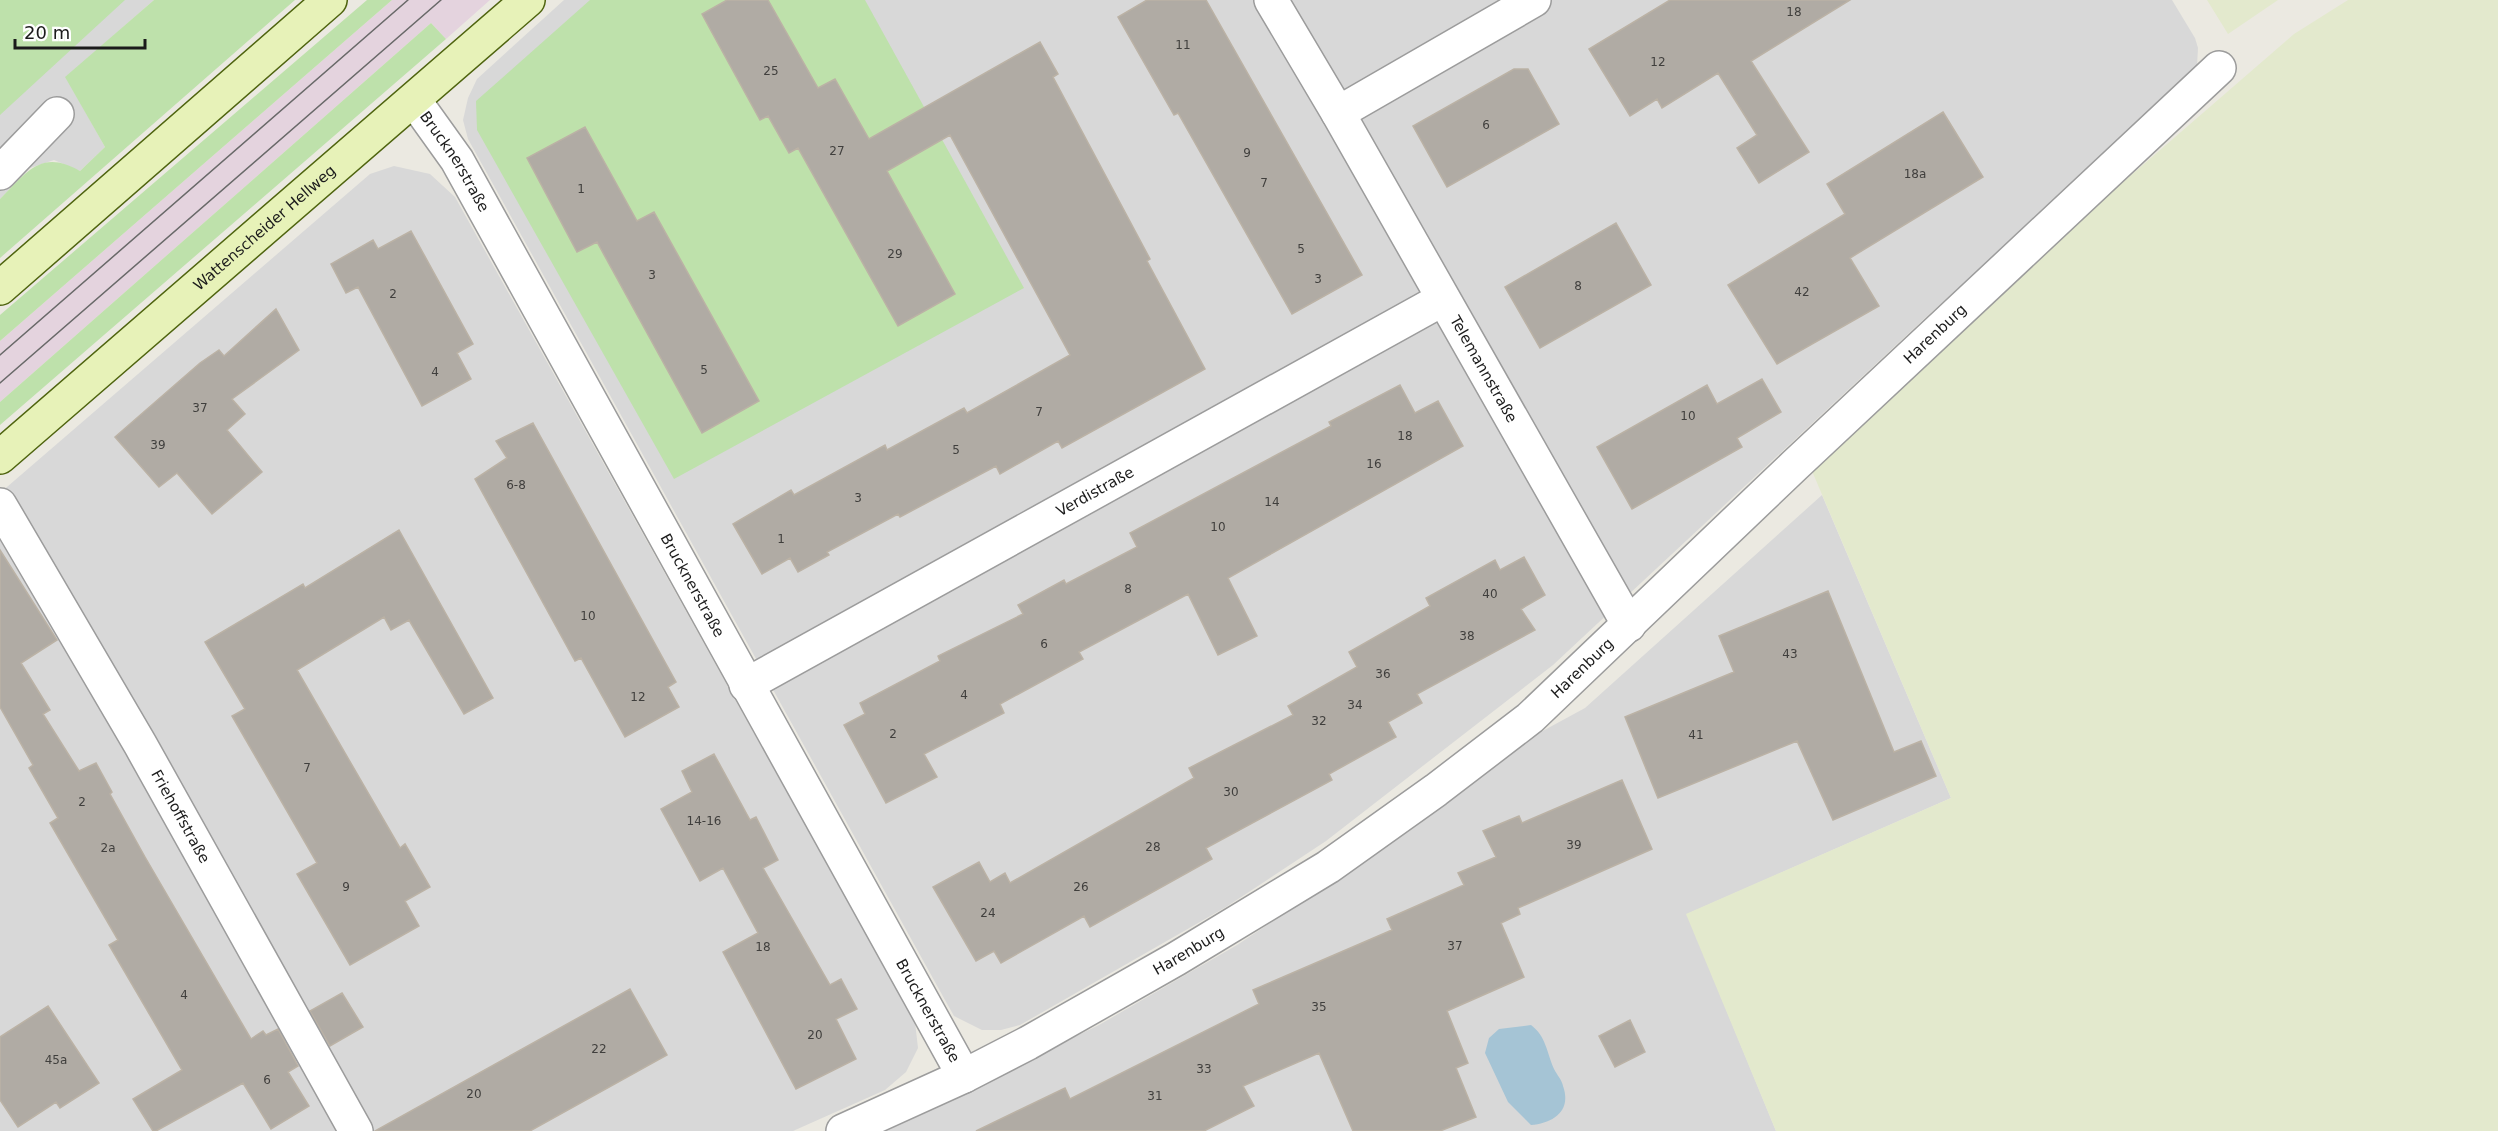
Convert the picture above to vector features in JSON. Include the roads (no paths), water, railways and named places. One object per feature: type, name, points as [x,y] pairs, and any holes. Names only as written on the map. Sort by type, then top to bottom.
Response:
[{"type":"main road","points":[[0,288],[330,0]]},
{"type":"main road","name":"Wattenscheider Hellweg","points":[[0,457],[528,0]]},
{"type":"street","name":"Telemannstraße","points":[[1271,0],[1338,113],[1629,625]]},
{"type":"street","points":[[1338,113],[1534,0]]},
{"type":"street","name":"Harenburg","points":[[843,1131],[964,1076],[1028,1043],[1328,867],[1436,790],[1530,718],[1803,457],[2219,68]]},
{"type":"street","name":"Brucknerstraße","points":[[414,100],[457,160],[964,1076]]},
{"type":"street","points":[[0,173],[57,114]]},
{"type":"street","name":"Verdistraße","points":[[746,685],[1443,299]]},
{"type":"street","name":"Friehoffstraße","points":[[0,506],[140,744],[356,1131]]},
{"type":"water","points":[[1531,1025],[1543,1040],[1562,1084],[1565,1102],[1559,1114],[1547,1122],[1531,1125],[1508,1102],[1485,1053],[1489,1038],[1499,1029]]},
{"type":"tram line","points":[[0,355],[408,0]]},
{"type":"tram line","points":[[0,383],[441,0]]}]
